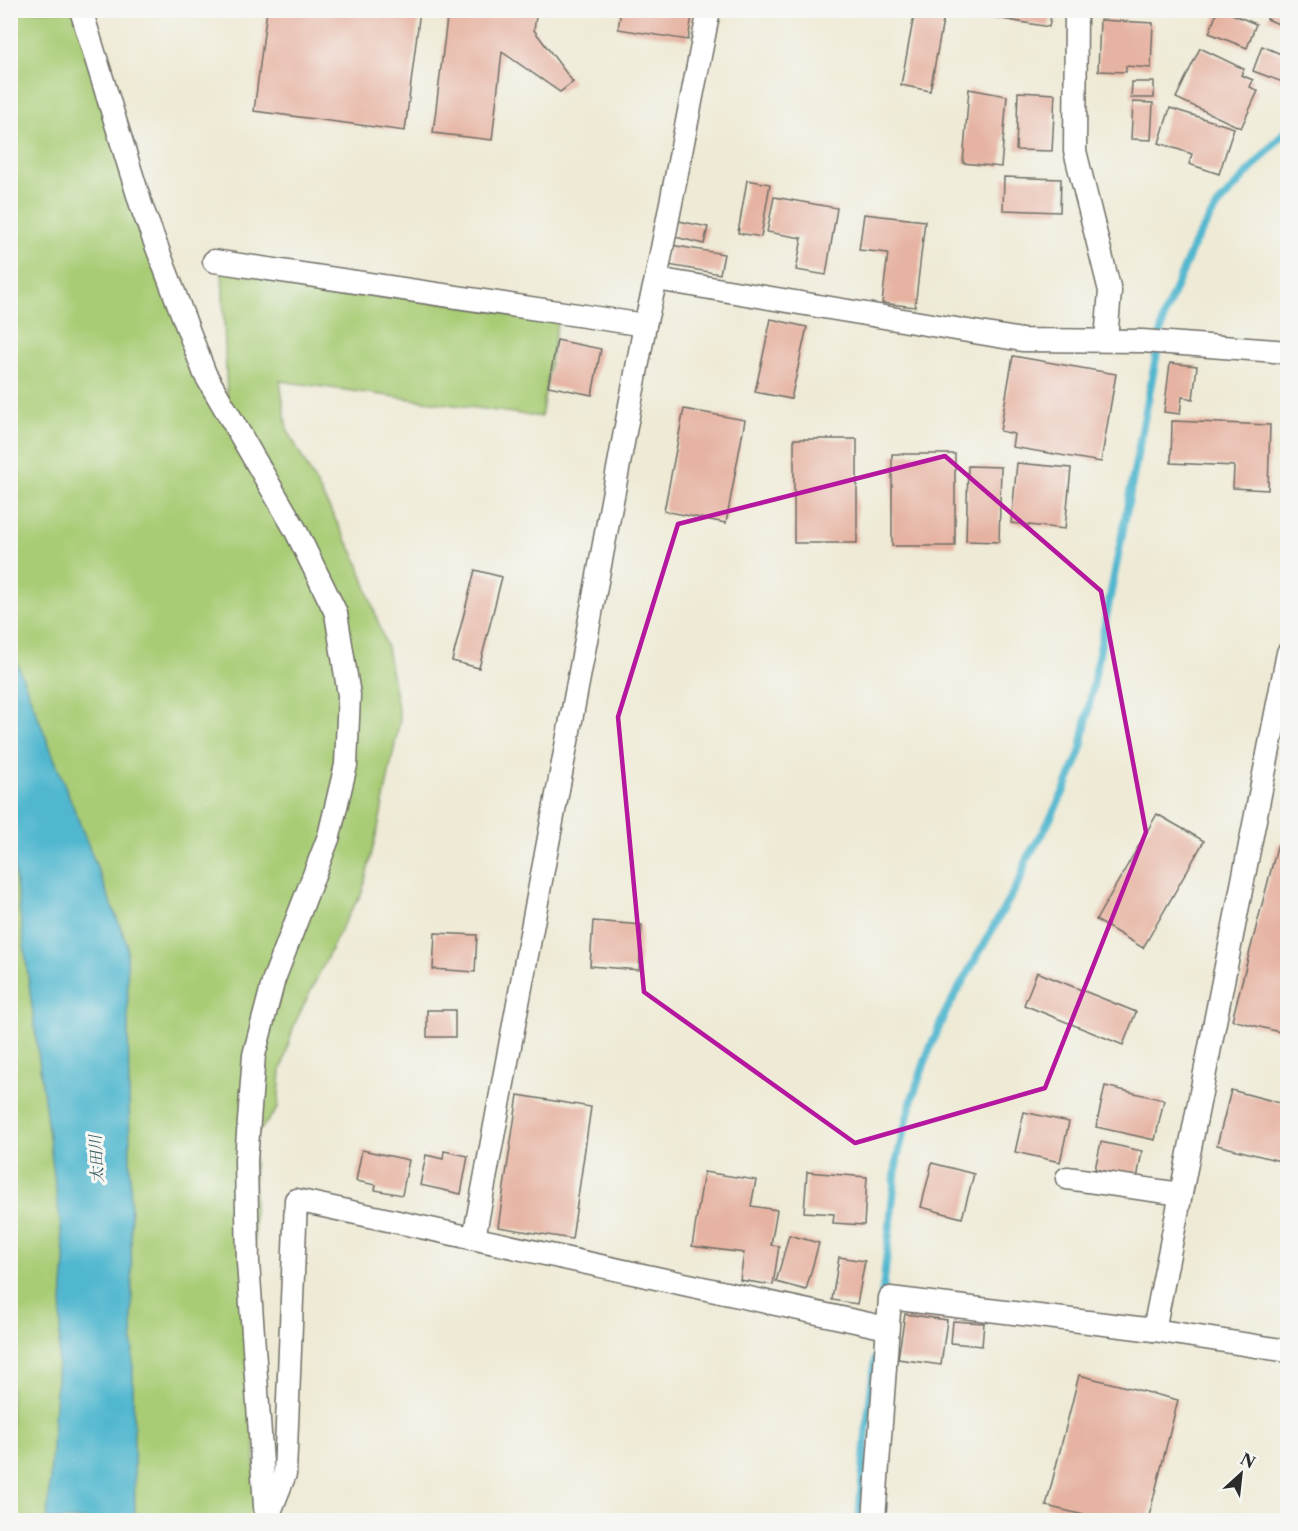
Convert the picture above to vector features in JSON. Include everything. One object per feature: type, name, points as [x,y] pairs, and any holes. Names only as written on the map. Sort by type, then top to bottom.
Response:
[{"type":"street","points":[[81,10],[142,208],[205,374],[295,529],[336,613],[349,695],[346,765],[329,836],[274,979],[254,1055],[246,1160],[248,1262],[266,1521]]},
{"type":"street","points":[[474,1238],[645,325],[709,10]]},
{"type":"street","points":[[1076,10],[1075,151],[1110,291],[1106,340]]},
{"type":"street","points":[[214,261],[645,325]]},
{"type":"street","points":[[656,279],[1022,340],[1142,341],[1287,352]]},
{"type":"street","points":[[1154,1330],[1287,653]]},
{"type":"street","points":[[1067,1178],[1181,1194]]},
{"type":"street","points":[[266,1521],[285,1474],[296,1200],[887,1328]]},
{"type":"street","points":[[874,1521],[890,1298],[1154,1330],[1287,1351]]},
{"type":"highlighted area","points":[[945,456],[1101,591],[1146,832],[1045,1088],[855,1143],[644,992],[618,717],[678,524]]},
{"type":"green space","points":[[10,11],[84,11],[184,318],[227,399],[222,269],[558,319],[541,417],[280,381],[287,429],[357,560],[387,648],[400,719],[362,893],[345,921],[294,1025],[281,1071],[278,1108],[254,1138],[255,1520],[11,1520]]},
{"type":"water","name":"太田川","points":[[11,648],[127,944],[135,1520],[47,1520],[65,1260],[11,845]]},
{"type":"building","points":[[267,10],[420,10],[405,131],[254,111]]},
{"type":"building","points":[[448,10],[537,10],[534,30],[573,82],[560,92],[502,52],[492,140],[433,133]]},
{"type":"building","points":[[621,10],[693,10],[688,40],[618,29]]},
{"type":"building","points":[[915,10],[945,10],[930,91],[901,85]]},
{"type":"building","points":[[986,10],[1052,10],[1049,27],[985,16]]},
{"type":"building","points":[[1119,10],[1146,10],[1146,16],[1119,12]]},
{"type":"building","points":[[1218,10],[1256,24],[1247,48],[1209,33]]},
{"type":"building","points":[[1271,10],[1288,10],[1288,28],[1267,19]]},
{"type":"building","points":[[1100,20],[1153,23],[1151,68],[1126,66],[1126,72],[1098,71]]},
{"type":"building","points":[[1262,46],[1288,57],[1288,84],[1253,71]]},
{"type":"building","points":[[1200,48],[1244,69],[1241,75],[1253,80],[1250,87],[1258,91],[1241,128],[1176,98]]},
{"type":"building","points":[[1132,82],[1154,82],[1154,98],[1131,98]]},
{"type":"building","points":[[969,89],[1007,96],[1001,167],[963,163]]},
{"type":"building","points":[[1018,92],[1055,94],[1052,151],[1016,150]]},
{"type":"building","points":[[1133,102],[1153,103],[1151,140],[1131,139]]},
{"type":"building","points":[[1170,108],[1234,128],[1219,174],[1189,164],[1192,154],[1159,143]]},
{"type":"building","points":[[1004,177],[1061,179],[1060,212],[1003,210]]},
{"type":"building","points":[[747,180],[770,184],[761,237],[738,233]]},
{"type":"building","points":[[774,197],[837,208],[826,275],[796,270],[802,238],[767,232]]},
{"type":"building","points":[[864,214],[925,221],[915,307],[882,303],[888,253],[859,250]]},
{"type":"building","points":[[679,221],[708,227],[704,244],[675,237]]},
{"type":"building","points":[[671,245],[724,254],[720,274],[668,265]]},
{"type":"building","points":[[771,319],[807,327],[791,399],[755,392]]},
{"type":"building","points":[[557,340],[601,349],[592,395],[548,386]]},
{"type":"building","points":[[1013,356],[1116,374],[1101,462],[1012,447],[1014,434],[1000,431]]},
{"type":"building","points":[[1170,363],[1197,366],[1193,399],[1182,397],[1180,414],[1164,412]]},
{"type":"building","points":[[684,409],[745,420],[726,523],[664,511]]},
{"type":"building","points":[[1172,421],[1270,425],[1268,490],[1233,488],[1234,466],[1171,463]]},
{"type":"building","points":[[794,439],[857,439],[857,543],[794,543]]},
{"type":"building","points":[[892,454],[955,454],[955,546],[892,546]]},
{"type":"building","points":[[1017,463],[1071,468],[1065,529],[1011,523]]},
{"type":"building","points":[[968,466],[1001,467],[999,542],[966,541]]},
{"type":"building","points":[[475,570],[502,577],[479,668],[452,661]]},
{"type":"building","points":[[1157,814],[1204,841],[1143,948],[1096,920]]},
{"type":"building","points":[[1278,843],[1288,846],[1288,1034],[1232,1020]]},
{"type":"building","points":[[593,921],[642,925],[639,970],[590,966]]},
{"type":"building","points":[[435,933],[477,935],[475,972],[433,969]]},
{"type":"building","points":[[1037,972],[1136,1012],[1123,1045],[1024,1005]]},
{"type":"building","points":[[427,1010],[455,1010],[455,1037],[427,1037]]},
{"type":"building","points":[[1105,1086],[1164,1100],[1155,1140],[1096,1127]]},
{"type":"building","points":[[1231,1090],[1288,1105],[1288,1163],[1217,1145]]},
{"type":"building","points":[[518,1095],[591,1107],[572,1239],[498,1227]]},
{"type":"building","points":[[1024,1112],[1069,1122],[1060,1162],[1015,1152]]},
{"type":"building","points":[[1101,1142],[1142,1151],[1137,1179],[1095,1169]]},
{"type":"building","points":[[362,1150],[409,1160],[402,1195],[375,1190],[376,1185],[356,1181]]},
{"type":"building","points":[[444,1151],[468,1156],[461,1194],[420,1185],[426,1155],[443,1159]]},
{"type":"building","points":[[932,1163],[974,1174],[962,1218],[921,1207]]},
{"type":"building","points":[[704,1172],[756,1180],[751,1206],[777,1210],[771,1245],[779,1246],[773,1285],[740,1280],[744,1253],[692,1246]]},
{"type":"building","points":[[807,1172],[867,1177],[864,1225],[833,1223],[834,1214],[804,1212]]},
{"type":"building","points":[[789,1235],[819,1243],[806,1290],[776,1282]]},
{"type":"building","points":[[839,1257],[865,1261],[857,1304],[832,1300]]},
{"type":"building","points":[[905,1314],[947,1320],[941,1365],[898,1359]]},
{"type":"building","points":[[953,1321],[984,1323],[982,1346],[951,1343]]},
{"type":"building","points":[[1079,1375],[1178,1400],[1148,1520],[1105,1520],[1046,1506]]},
{"type":"waterway","points":[[882,1299],[897,1159],[912,1099],[928,1053],[945,1013],[1020,880],[1027,858],[1044,831],[1080,753],[1164,316],[1194,244],[1217,206],[1288,129]]},
{"type":"waterway","points":[[859,1520],[875,1359]]}]
